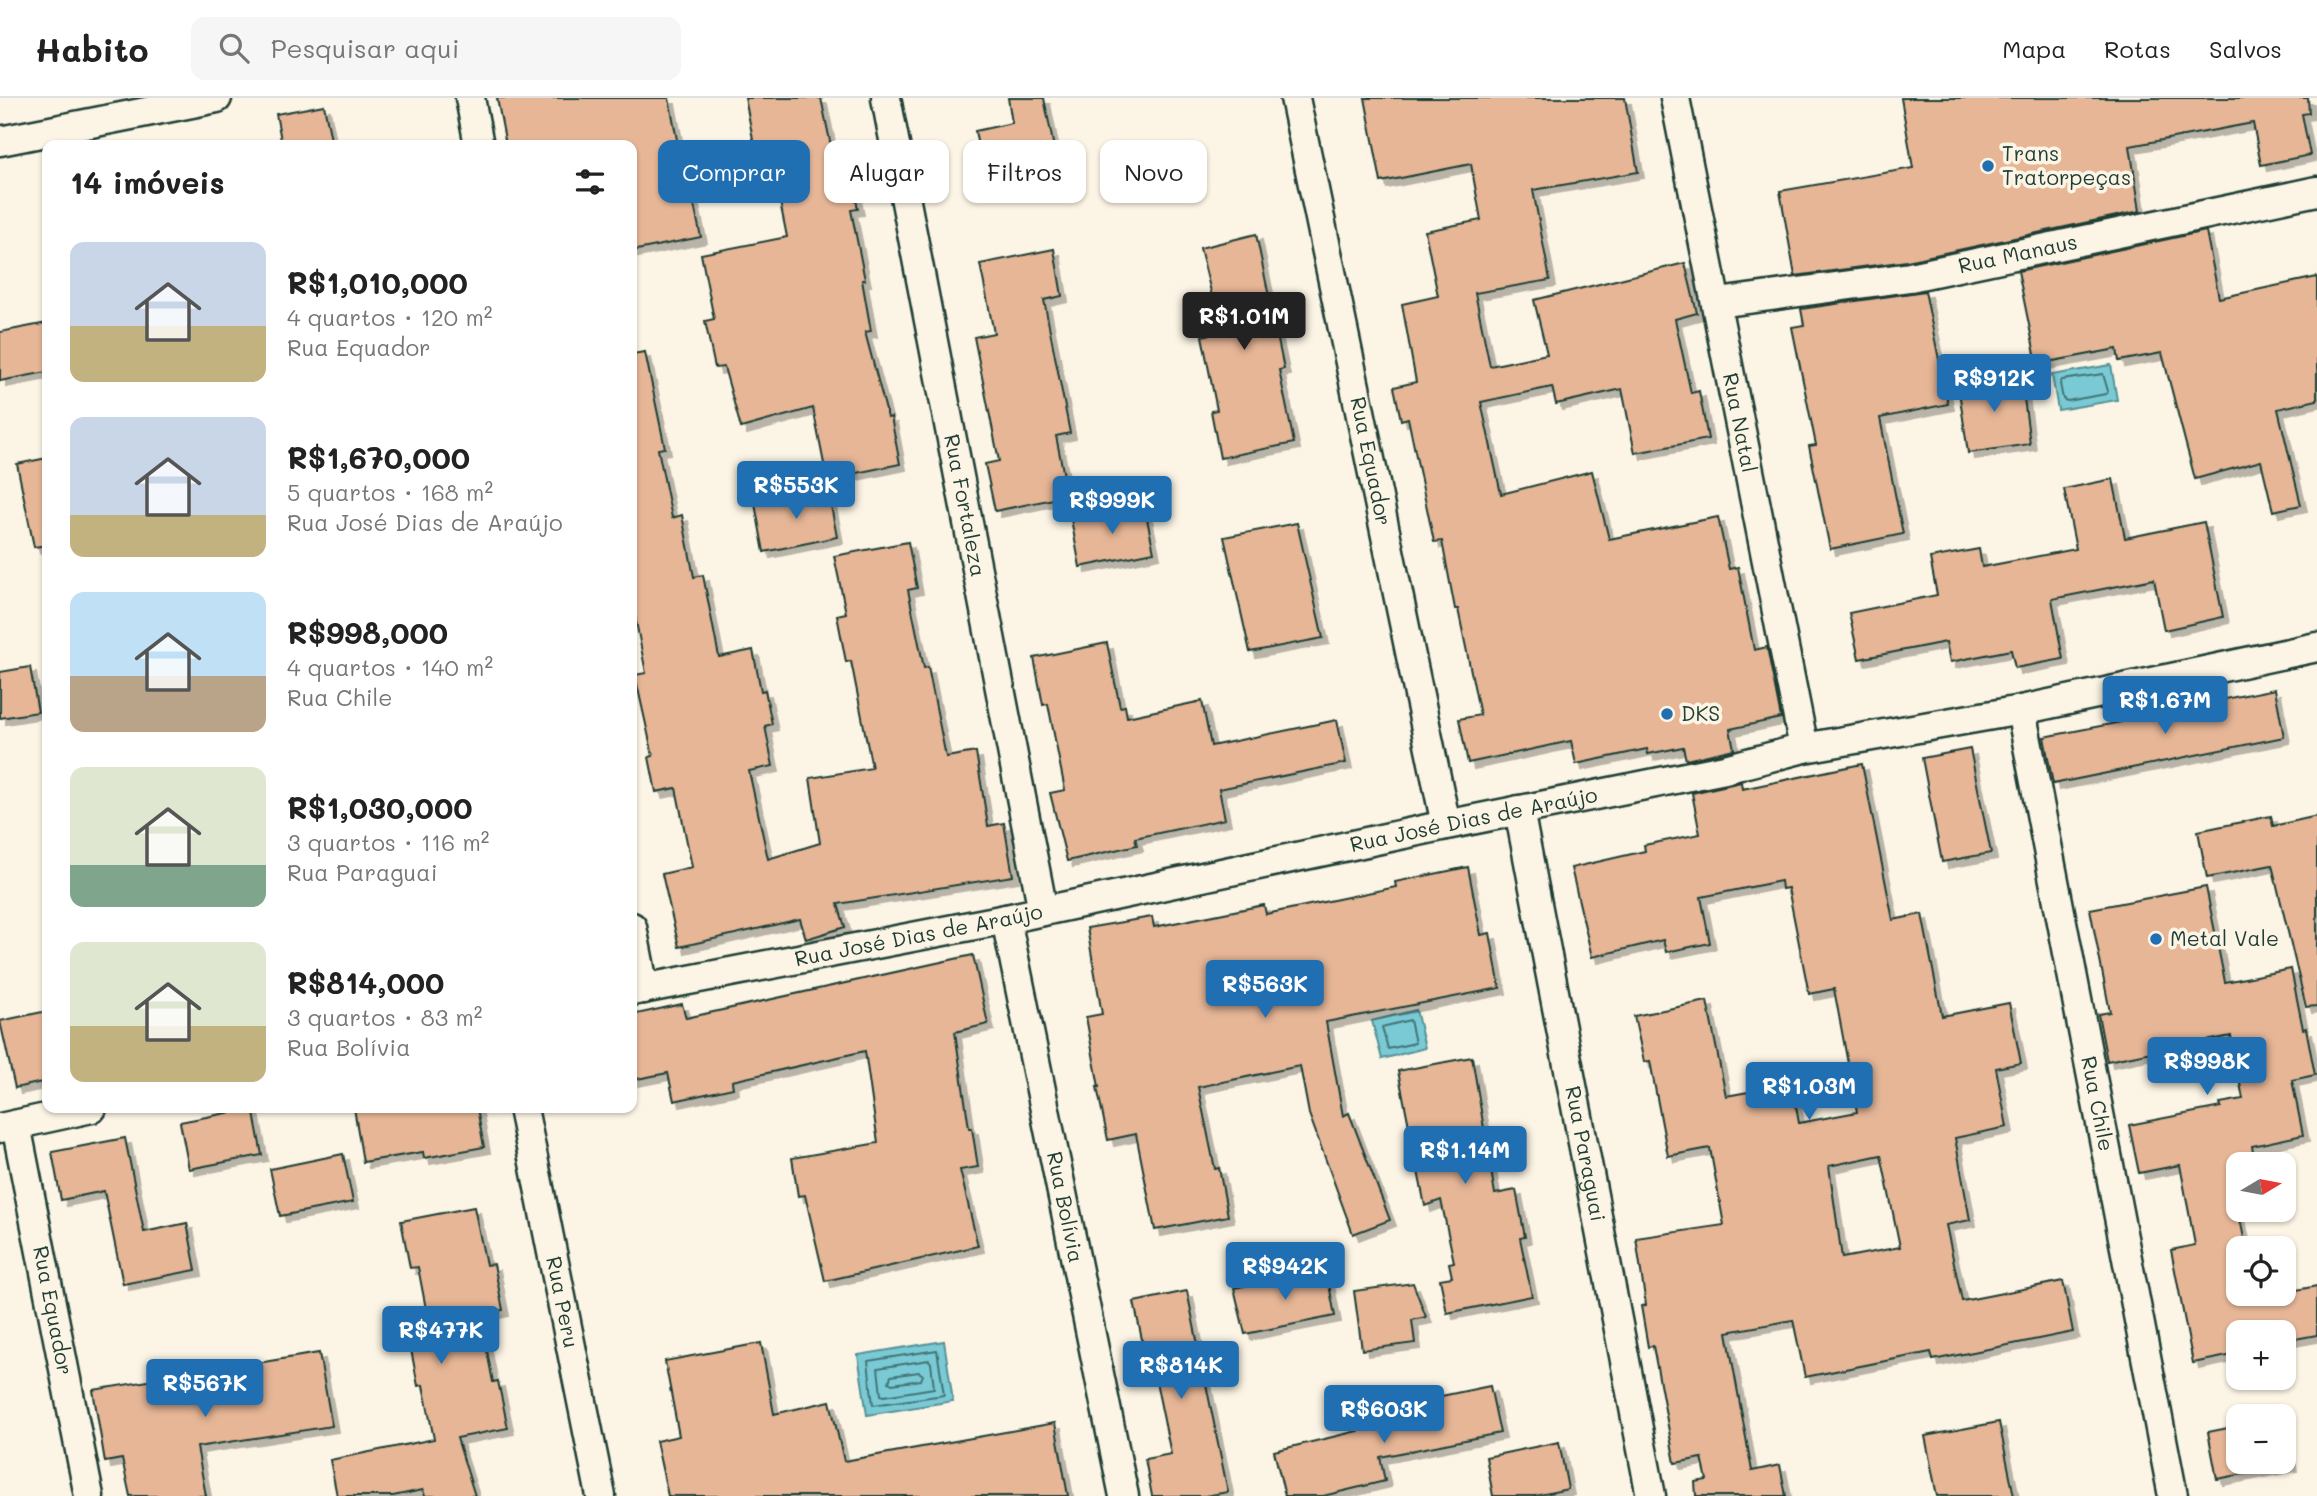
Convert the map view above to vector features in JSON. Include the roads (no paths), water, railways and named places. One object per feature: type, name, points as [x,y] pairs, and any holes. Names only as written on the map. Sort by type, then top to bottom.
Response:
[{"type":"street","points":[[0,141],[72,136],[218,98]]},
{"type":"street","points":[[470,98],[478,140]]},
{"type":"street","name":"Rua Fortaleza","points":[[886,98],[1043,911]]},
{"type":"street","name":"Rua Equador","points":[[1295,98],[1446,825]]},
{"type":"street","name":"Rua Natal","points":[[1675,98],[1718,303],[1804,748]]},
{"type":"street","name":"Rua Manaus","points":[[1718,303],[1910,277],[2317,191]]},
{"type":"street","name":"Rua José Dias de Araújo","points":[[638,990],[1006,919],[1446,825],[1725,769],[1804,748],[2021,710],[2317,647]]},
{"type":"street","name":"Rua Chile","points":[[2021,710],[2173,1496]]},
{"type":"street","name":"Rua Paraguai","points":[[1519,810],[1651,1496]]},
{"type":"street","name":"Rua Bolívia","points":[[1006,919],[1124,1496]]},
{"type":"street","points":[[8,1126],[69,1113]]},
{"type":"street","name":"Rua Peru","points":[[524,1113],[601,1496]]},
{"type":"street","name":"Rua Equador","points":[[8,1126],[89,1496]]},
{"type":"water","points":[[2111,365],[2117,400],[2058,410],[2052,375]]},
{"type":"water","points":[[1416,1010],[1425,1048],[1382,1059],[1372,1021]]},
{"type":"water","points":[[944,1341],[953,1401],[867,1415],[858,1355]]},
{"type":"place","name":"Trans Tratorpeças","points":[[1988,166]]},
{"type":"place","name":"DKS","points":[[1667,714]]},
{"type":"place","name":"Metal Vale","points":[[2156,939]]}]
